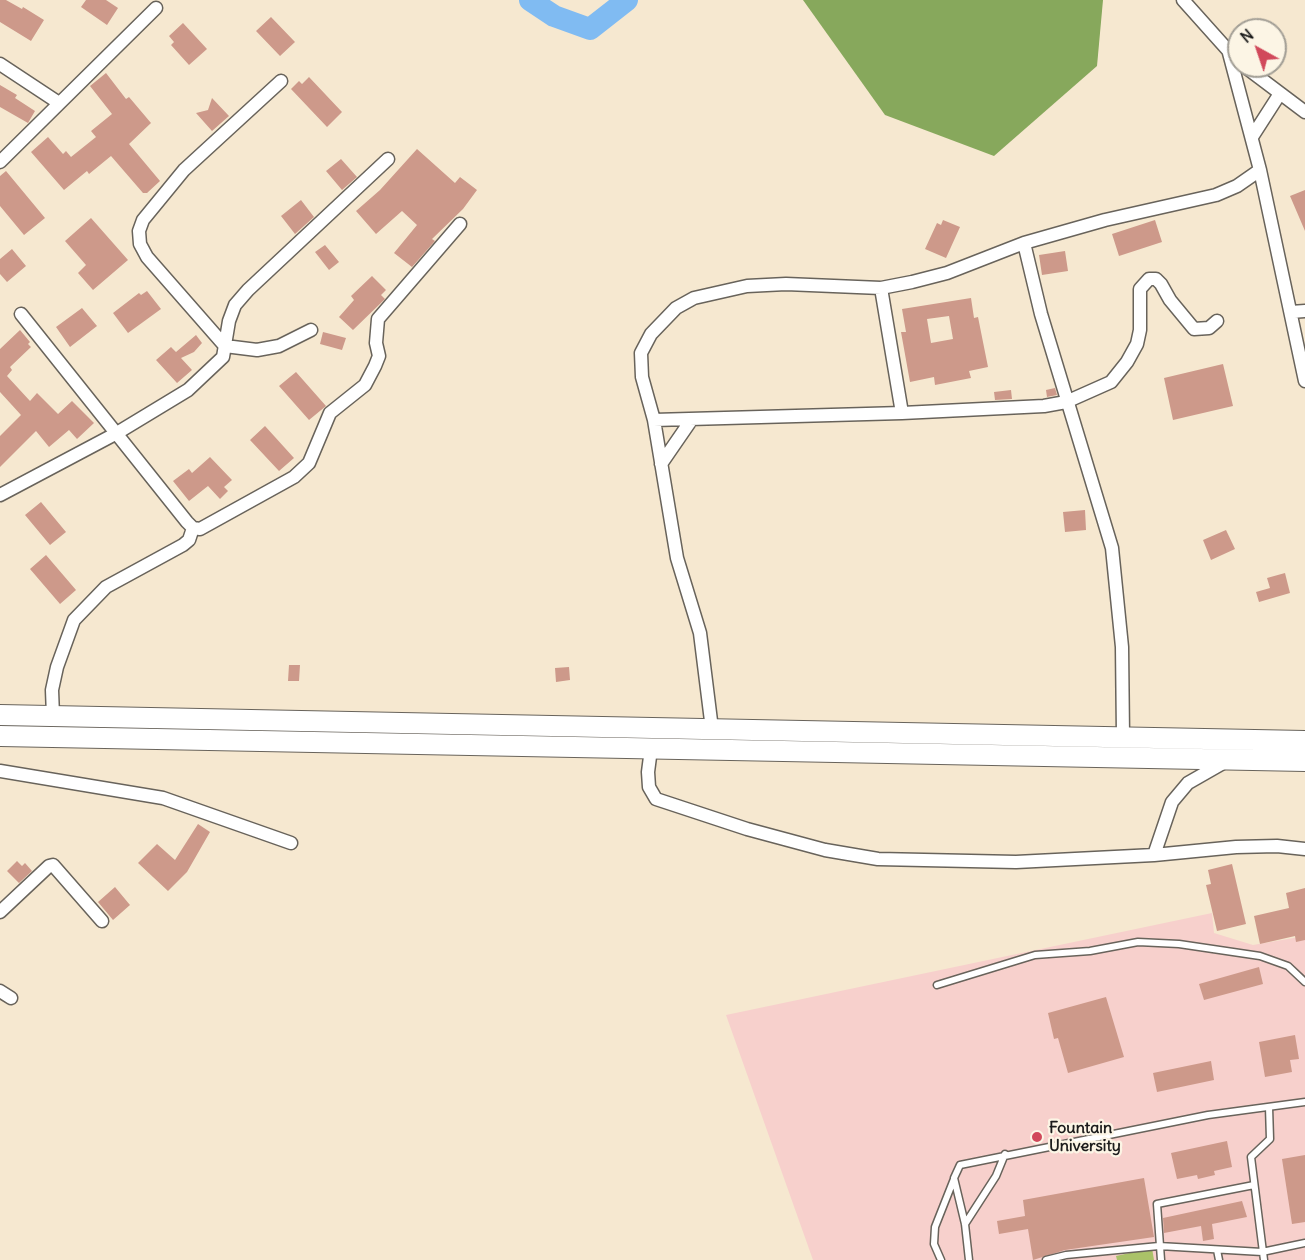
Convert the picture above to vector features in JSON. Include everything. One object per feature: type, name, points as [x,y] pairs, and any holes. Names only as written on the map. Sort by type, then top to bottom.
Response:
[{"type":"highway","points":[[0,715],[1305,741]]},
{"type":"highway","points":[[0,736],[1305,761]]},
{"type":"street","points":[[1183,0],[1227,51]]},
{"type":"street","points":[[0,162],[156,9]]},
{"type":"street","points":[[0,64],[59,103]]},
{"type":"street","points":[[1236,78],[1260,170],[1305,381]]},
{"type":"street","points":[[1259,78],[1305,112]]},
{"type":"street","points":[[281,81],[184,170],[143,220],[138,231],[140,244],[147,257],[225,346],[257,350],[279,346],[311,330]]},
{"type":"street","points":[[1252,137],[1279,94]]},
{"type":"street","points":[[0,495],[117,433],[188,390],[223,357],[229,321],[235,305],[248,290],[388,159]]},
{"type":"street","points":[[712,729],[700,633],[677,558],[654,420],[642,377],[641,353],[651,334],[676,308],[694,298],[747,286],[786,284],[881,288],[947,273],[1024,243],[1104,220],[1216,195],[1237,186],[1260,170]]},
{"type":"street","points":[[21,314],[194,528],[200,529],[294,477],[309,463],[330,413],[365,385],[375,366],[379,356],[376,342],[378,319],[460,224]]},
{"type":"street","points":[[1024,243],[1041,315],[1066,402],[1076,422],[1112,548],[1122,647],[1123,736]]},
{"type":"street","points":[[654,420],[902,413],[1066,402],[1111,382],[1126,362],[1137,344],[1140,330],[1140,289],[1149,279],[1156,279],[1161,284],[1170,300],[1194,329],[1209,328],[1217,321]]},
{"type":"street","points":[[881,288],[902,413]]},
{"type":"street","points":[[1291,312],[1305,311]]},
{"type":"street","points":[[661,464],[692,419]]},
{"type":"street","points":[[53,716],[52,690],[57,667],[74,620],[106,587],[183,545],[189,540],[194,528]]},
{"type":"street","points":[[651,749],[649,787],[656,799],[747,829],[825,850],[878,859],[1016,862],[1154,855],[1236,847],[1277,846],[1305,849]]},
{"type":"street","points":[[1154,855],[1172,802],[1195,777],[1230,760]]},
{"type":"street","points":[[0,771],[163,798],[291,843]]},
{"type":"street","points":[[0,912],[49,866],[53,865],[102,921]]},
{"type":"street","points":[[0,991],[11,998]]},
{"type":"lane","points":[[937,985],[1035,955],[1090,951],[1138,942],[1179,944],[1260,956],[1288,966],[1305,982]]},
{"type":"lane","points":[[941,1260],[934,1244],[935,1227],[960,1165],[1005,1154],[1208,1115],[1305,1102]]},
{"type":"lane","points":[[1264,1260],[1251,1157],[1270,1138],[1269,1107]]},
{"type":"lane","points":[[965,1224],[996,1176],[1005,1154]]},
{"type":"lane","points":[[954,1178],[965,1224],[969,1260]]},
{"type":"lane","points":[[1161,1260],[1157,1204],[1254,1185]]},
{"type":"lane","points":[[1046,1260],[1159,1246],[1262,1252],[1305,1243]]},
{"type":"lane","points":[[1217,1250],[1218,1260]]},
{"type":"shaded area","name":"Fountain University","points":[[1212,913],[1214,933],[1253,945],[1305,936],[1305,1260],[813,1260],[726,1015]]},
{"type":"green space","points":[[803,0],[1103,0],[1097,66],[994,156],[885,115]]},
{"type":"green space","points":[[1152,1248],[1154,1260],[1117,1260],[1116,1256]]},
{"type":"building","points":[[0,0],[6,0],[22,9],[23,7],[44,20],[31,41],[0,22]]},
{"type":"building","points":[[86,0],[106,0],[118,8],[107,25],[81,7]]},
{"type":"building","points":[[271,17],[295,42],[280,56],[256,31]]},
{"type":"building","points":[[183,23],[207,49],[189,65],[171,45],[174,42],[169,36]]},
{"type":"building","points":[[106,73],[126,99],[129,97],[151,123],[129,144],[160,181],[147,193],[143,193],[111,156],[89,174],[87,171],[64,190],[31,152],[48,137],[63,154],[66,151],[71,157],[96,137],[91,131],[112,114],[90,86]]},
{"type":"building","points":[[309,77],[342,112],[327,127],[291,89],[299,81],[302,84]]},
{"type":"building","points":[[0,85],[17,95],[15,98],[35,111],[28,123],[0,107]]},
{"type":"building","points":[[212,98],[229,116],[212,131],[196,113],[208,110]]},
{"type":"building","points":[[417,149],[455,183],[460,177],[477,190],[463,209],[432,239],[435,241],[412,267],[394,253],[417,225],[402,211],[376,234],[356,211],[380,190]]},
{"type":"building","points":[[341,159],[357,177],[342,190],[326,171]]},
{"type":"building","points":[[6,171],[45,218],[24,235],[0,206],[0,176]]},
{"type":"building","points":[[1305,190],[1305,231],[1290,196]]},
{"type":"building","points":[[301,200],[314,217],[295,234],[281,216]]},
{"type":"building","points":[[91,218],[128,260],[93,290],[78,273],[86,265],[65,241]]},
{"type":"building","points":[[943,220],[960,227],[946,258],[925,249],[937,223],[941,225]]},
{"type":"building","points":[[1155,220],[1162,242],[1119,256],[1112,234]]},
{"type":"building","points":[[325,245],[339,262],[329,270],[315,252]]},
{"type":"building","points":[[12,249],[26,266],[7,282],[0,274],[0,259]]},
{"type":"building","points":[[1065,251],[1068,271],[1042,275],[1039,255]]},
{"type":"building","points":[[372,276],[386,290],[381,295],[385,299],[353,330],[339,317],[354,300],[351,296]]},
{"type":"building","points":[[147,291],[161,309],[128,333],[113,313],[139,293],[141,295]]},
{"type":"building","points":[[971,298],[974,318],[978,317],[988,367],[969,371],[971,378],[935,385],[934,377],[910,382],[901,332],[906,332],[902,309]],"holes":[[[949,316],[953,339],[931,343],[927,319]]]},
{"type":"building","points":[[82,308],[97,326],[70,347],[56,327]]},
{"type":"building","points":[[20,330],[30,342],[28,344],[31,347],[10,367],[12,370],[7,376],[30,401],[37,393],[58,414],[72,401],[94,423],[77,439],[69,430],[49,447],[36,431],[0,467],[0,436],[21,415],[0,392],[0,349]]},
{"type":"building","points":[[323,332],[346,338],[342,350],[320,344]]},
{"type":"building","points":[[196,335],[202,343],[194,352],[181,358],[192,370],[177,383],[156,360],[171,347],[176,352]]},
{"type":"building","points":[[1223,364],[1233,406],[1173,420],[1164,378]]},
{"type":"building","points":[[296,372],[326,406],[309,420],[279,386]]},
{"type":"building","points":[[1055,388],[1057,395],[1047,397],[1046,390]]},
{"type":"building","points":[[1011,390],[1012,399],[995,400],[994,392]]},
{"type":"building","points":[[265,426],[294,458],[279,471],[250,440]]},
{"type":"building","points":[[210,457],[232,480],[224,487],[228,491],[220,499],[208,486],[189,501],[173,481],[189,469],[192,473]]},
{"type":"building","points":[[41,502],[66,532],[50,545],[25,515]]},
{"type":"building","points":[[1085,510],[1086,530],[1065,532],[1063,512]]},
{"type":"building","points":[[1226,530],[1235,549],[1211,560],[1203,540]]},
{"type":"building","points":[[46,555],[76,590],[60,604],[30,569]]},
{"type":"building","points":[[1285,573],[1290,593],[1259,602],[1256,592],[1270,588],[1267,578]]},
{"type":"building","points":[[289,665],[300,665],[299,681],[288,681]]},
{"type":"building","points":[[569,667],[570,680],[556,682],[555,668]]},
{"type":"building","points":[[198,824],[210,832],[187,872],[168,891],[138,863],[157,844],[175,860]]},
{"type":"building","points":[[17,861],[22,866],[25,863],[32,871],[19,883],[7,871]]},
{"type":"building","points":[[1232,864],[1246,924],[1217,931],[1206,885],[1211,884],[1208,870]]},
{"type":"building","points":[[115,887],[130,905],[113,920],[98,902]]},
{"type":"building","points":[[1305,888],[1305,940],[1296,942],[1295,936],[1260,944],[1254,916],[1289,908],[1286,893]]},
{"type":"building","points":[[1259,967],[1263,984],[1204,1000],[1199,984]]},
{"type":"building","points":[[1106,997],[1124,1057],[1068,1073],[1058,1038],[1054,1039],[1048,1013]]},
{"type":"building","points":[[1295,1035],[1299,1059],[1290,1060],[1292,1072],[1265,1077],[1259,1042]]},
{"type":"building","points":[[1211,1061],[1214,1080],[1157,1092],[1153,1073]]},
{"type":"building","points":[[1227,1141],[1232,1167],[1214,1171],[1215,1175],[1198,1179],[1197,1175],[1177,1179],[1171,1153]]},
{"type":"building","points":[[1305,1155],[1305,1222],[1292,1224],[1282,1159]]},
{"type":"building","points":[[1144,1178],[1154,1237],[1065,1250],[1033,1260],[1028,1229],[999,1234],[997,1221],[1025,1216],[1023,1200]]},
{"type":"building","points":[[1242,1201],[1247,1217],[1212,1224],[1214,1239],[1203,1241],[1201,1226],[1164,1233],[1163,1218]]},
{"type":"waterway","points":[[530,0],[554,16],[590,29],[627,0]]},
{"type":"place","name":"Fountain University","points":[[1037,1137]]}]
